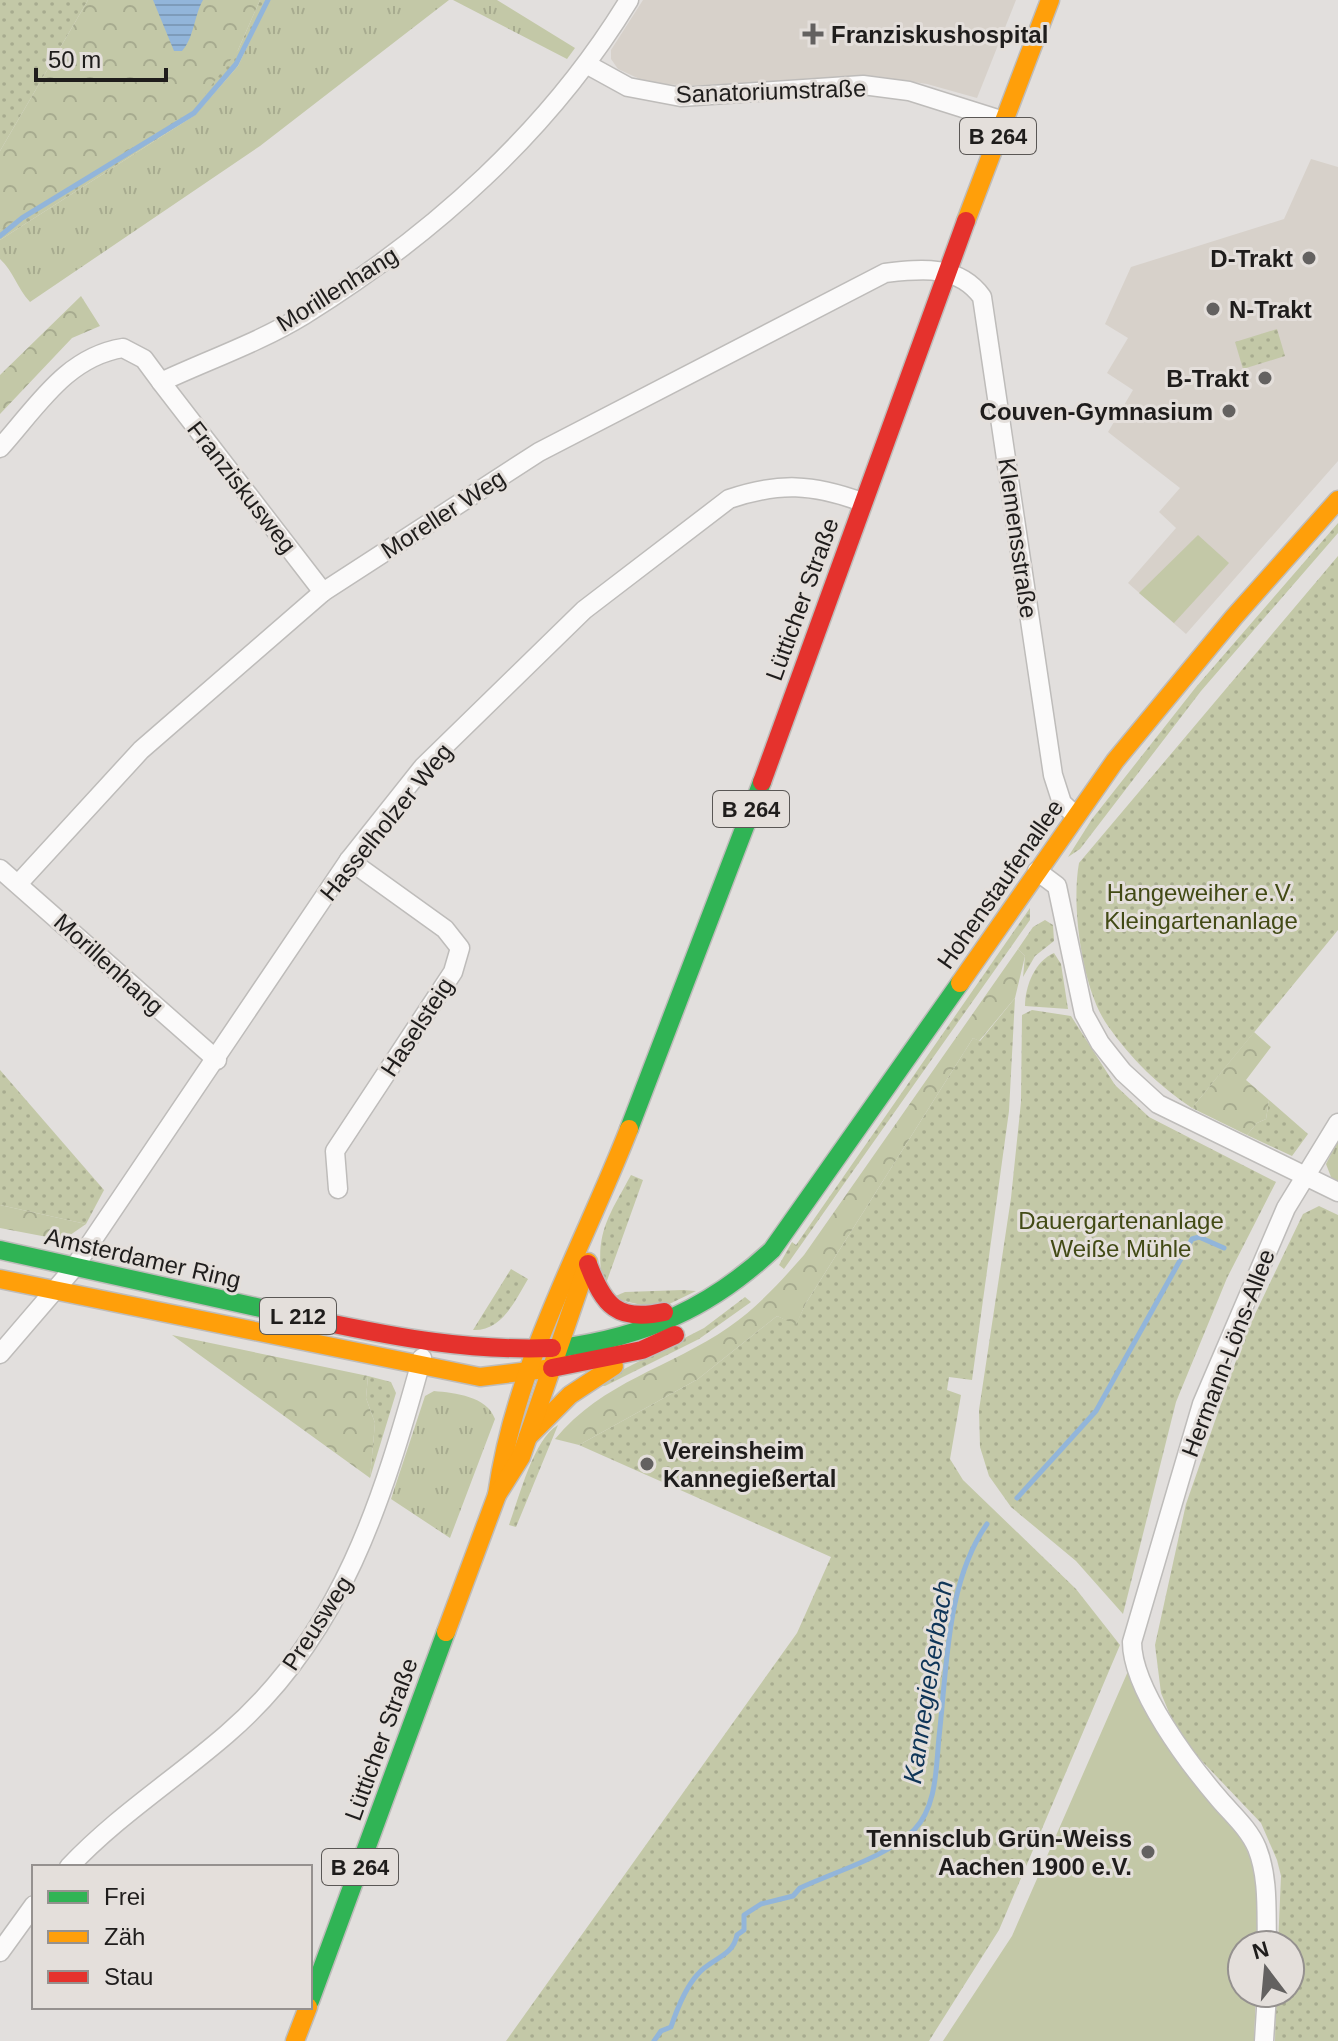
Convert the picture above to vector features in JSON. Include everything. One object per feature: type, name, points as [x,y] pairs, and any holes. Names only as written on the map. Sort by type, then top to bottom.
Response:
[{"type":"main road","name":"Lütticher Straße","points":[[497,1495],[501,1454],[537,1348],[577,1246],[596,1214],[744,831],[946,272],[1050,0]]},
{"type":"main road","name":"Hohenstaufenallee","points":[[552,1368],[642,1350],[691,1327],[710,1304],[772,1250],[1115,761],[1198,660],[1338,500]]},
{"type":"main road","name":"Lütticher Straße","points":[[312,1996],[497,1495],[521,1457],[588,1264],[596,1214]]},
{"type":"main road","name":"Amsterdamer Ring","points":[[0,1250],[73,1269],[426,1344],[501,1350],[560,1348]]},
{"type":"main road","points":[[588,1264],[604,1301],[625,1315],[638,1318],[682,1306],[710,1304]]},
{"type":"main road","name":"Amsterdamer Ring","points":[[0,1279],[480,1377],[552,1368]]},
{"type":"main road","name":"Hohenstaufenallee","points":[[560,1348],[648,1330],[710,1304]]},
{"type":"main road","points":[[528,1437],[587,1381],[642,1350]]},
{"type":"main road","points":[[295,2041],[307,2009]]},
{"type":"street","name":"Morillenhang","points":[[161,382],[301,316],[400,250],[534,130],[588,65],[629,0]]},
{"type":"street","name":"Sanatoriumstraße","points":[[588,65],[628,87],[681,97],[863,85],[909,91],[1004,121]]},
{"type":"street","name":"Moreller Weg","points":[[18,884],[141,750],[323,592],[539,452],[885,273],[932,268],[946,272]]},
{"type":"street","name":"Klemensstraße","points":[[946,272],[974,286],[982,297],[1053,775],[1062,803],[1076,816]]},
{"type":"street","points":[[0,448],[75,365],[92,355],[123,348],[144,359],[161,382]]},
{"type":"street","name":"Franziskusweg","points":[[161,382],[323,592]]},
{"type":"street","name":"Hasselholzer Weg","points":[[0,1354],[73,1269],[217,1060],[349,860],[423,767],[573,620],[729,499],[780,486],[812,488],[862,502]]},
{"type":"street","name":"Haselsteig","points":[[338,1189],[335,1151],[453,972],[460,948],[445,929],[349,860]]},
{"type":"street","name":"Morillenhang","points":[[0,869],[217,1060]]},
{"type":"street","points":[[1037,871],[1057,886],[1084,1014],[1100,1043],[1123,1072],[1158,1104],[1338,1192]]},
{"type":"street","name":"Hermann-Löns-Allee","points":[[1267,1929],[1265,1876],[1257,1847],[1242,1823],[1173,1737],[1132,1662],[1132,1642],[1202,1404],[1251,1286],[1305,1177],[1338,1123]]},
{"type":"street","name":"Preusweg","points":[[71,1865],[103,1831],[229,1733],[301,1657],[355,1565],[426,1344]]},
{"type":"street","points":[[0,1952],[32,1908]]},
{"type":"street","points":[[1264,2041],[1266,2009]]},
{"type":"shaded area","name":"Franziskushospital","points":[[643,0],[1016,0],[977,98],[927,84],[874,76],[688,86],[646,82],[618,69],[611,59],[611,50]]},
{"type":"shaded area","name":"Couven-Gymnasium","points":[[1311,159],[1338,167],[1338,461],[1186,634],[1128,583],[1176,528],[1159,512],[1180,488],[1108,432],[1133,390],[1107,373],[1128,338],[1105,324],[1131,267],[1284,219]]},
{"type":"green space","points":[[0,0],[88,0],[0,151]]},
{"type":"green space","points":[[88,0],[260,0],[238,50],[193,110],[0,230],[0,151]]},
{"type":"green space","points":[[260,0],[269,0],[238,66],[195,115],[0,240],[0,230],[4,225],[238,50]]},
{"type":"green space","points":[[269,0],[449,0],[260,146],[30,302],[0,259],[0,240],[195,115],[238,66]]},
{"type":"green space","points":[[453,0],[497,0],[575,48],[567,59]]},
{"type":"green space","points":[[81,296],[100,326],[72,338],[0,414],[0,375]]},
{"type":"green space","points":[[1277,329],[1285,356],[1243,369],[1235,342]]},
{"type":"green space","points":[[1338,523],[1338,533],[1201,691],[1080,849],[1068,857],[1092,819],[1196,687]]},
{"type":"green space","points":[[1198,535],[1229,563],[1174,623],[1139,593]]},
{"type":"green space","name":"Hangeweiher e.V. Kleingartenanlage","points":[[1338,556],[1338,930],[1192,1108],[1136,1060],[1099,1010],[1085,970],[1081,947],[1076,902],[1079,863]]},
{"type":"green space","points":[[1030,908],[1030,920],[784,1269],[779,1265],[792,1242],[796,1245]]},
{"type":"green space","points":[[1045,920],[1053,925],[1054,941],[1035,956],[1023,977],[1025,956],[1018,949],[1033,927]]},
{"type":"green space","points":[[1018,949],[1025,956],[1015,998],[979,1041],[973,1038],[806,1303],[796,1325],[777,1316],[698,1379],[579,1445],[555,1439],[594,1403],[729,1327],[778,1284],[804,1255]]},
{"type":"green space","points":[[1054,953],[1061,964],[1068,1009],[1025,1006],[1032,975],[1041,962]]},
{"type":"green space","points":[[1015,998],[1009,1111],[972,1380],[949,1377],[947,1390],[961,1395],[950,1459],[963,1480],[1076,1589],[1120,1645],[999,1930],[929,2041],[506,2041],[797,1633],[831,1557],[579,1445],[698,1379],[777,1316],[796,1324],[806,1303],[973,1038],[980,1041]]},
{"type":"green space","name":"Dauergartenanlage Weiße Mühle","points":[[1032,1010],[1071,1016],[1115,1085],[1149,1117],[1276,1182],[1227,1278],[1176,1402],[1123,1614],[1076,1561],[1011,1507],[989,1476],[980,1447],[979,1410],[1011,1198],[1021,1102],[1022,1015]]},
{"type":"green space","points":[[1254,1032],[1271,1047],[1246,1080],[1269,1100],[1266,1119],[1257,1123],[1247,1135],[1192,1108]]},
{"type":"green space","points":[[0,1070],[104,1190],[86,1224],[0,1205]]},
{"type":"green space","points":[[1269,1100],[1308,1134],[1292,1156],[1247,1135],[1257,1123],[1266,1119]]},
{"type":"green space","points":[[1338,1140],[1338,1182],[1331,1177],[1326,1164]]},
{"type":"green space","points":[[631,1175],[643,1180],[604,1289],[601,1241],[609,1216]]},
{"type":"green space","points":[[0,1205],[86,1224],[63,1240],[0,1228]]},
{"type":"green space","points":[[1319,1206],[1338,1215],[1338,2041],[1275,2041],[1276,2009],[1306,2009],[1306,1929],[1279,1929],[1281,1876],[1261,1823],[1179,1737],[1161,1693],[1155,1645],[1186,1504],[1245,1335],[1303,1214]]},
{"type":"green space","points":[[511,1269],[528,1279],[518,1296],[500,1320],[492,1326],[473,1330]]},
{"type":"green space","points":[[696,1291],[659,1309],[611,1298],[625,1292]]},
{"type":"green space","points":[[745,1297],[751,1302],[699,1339],[605,1386],[593,1385],[704,1328]]},
{"type":"green space","points":[[172,1335],[368,1376],[366,1398],[375,1423],[370,1478]]},
{"type":"green space","points":[[368,1376],[391,1382],[396,1393],[370,1478],[375,1423],[366,1398]]},
{"type":"green space","points":[[434,1391],[478,1401],[491,1411],[495,1419],[450,1538],[391,1499],[425,1396]]},
{"type":"green space","points":[[558,1425],[516,1527],[509,1525],[535,1455],[549,1432]]},
{"type":"green space","name":"Tennisclub Grün-Weiss Aachen 1900 e.V.","points":[[1129,1669],[1238,1828],[1257,1876],[1257,1929],[1226,1929],[1226,2009],[1255,2009],[1254,2041],[943,2041],[1012,1936]]},
{"type":"water","points":[[153,0],[203,0],[182,51],[174,51]]},
{"type":"waterway","points":[[0,236],[22,218],[194,113],[236,64],[268,0]]},
{"type":"waterway","name":"Kannegießerbach","points":[[1017,1498],[1096,1411],[1192,1239],[1199,1237],[1224,1248]]},
{"type":"waterway","name":"Kannegießerbach","points":[[654,2041],[661,2031],[671,2027],[693,1980],[726,1953],[737,1935],[744,1930],[744,1915],[761,1904],[793,1896],[800,1888],[875,1856],[902,1840],[922,1821],[934,1786],[956,1599],[973,1547],[987,1524]]},
{"type":"traffic: fast","points":[[629,1129],[762,782]]},
{"type":"traffic: fast","points":[[560,1348],[620,1336],[674,1317],[725,1288],[772,1250],[960,983]]},
{"type":"traffic: fast","points":[[0,1250],[319,1321]]},
{"type":"traffic: fast","points":[[312,1996],[446,1632]]},
{"type":"traffic: slow","points":[[966,221],[1050,0]]},
{"type":"traffic: slow","points":[[960,983],[1115,761],[1234,617],[1338,500]]},
{"type":"traffic: slow","points":[[497,1495],[506,1447],[534,1354],[629,1129]]},
{"type":"traffic: slow","points":[[446,1632],[497,1495],[521,1457],[588,1262]]},
{"type":"traffic: slow","points":[[0,1279],[480,1377],[545,1369]]},
{"type":"traffic: slow","points":[[528,1437],[570,1395],[614,1366]]},
{"type":"traffic: slow","points":[[295,2041],[307,2009]]},
{"type":"traffic: jam","points":[[762,782],[966,221]]},
{"type":"traffic: jam","points":[[588,1264],[600,1291],[614,1308],[635,1315],[664,1312]]},
{"type":"traffic: jam","points":[[319,1321],[435,1342],[552,1348]]},
{"type":"traffic: jam","points":[[552,1368],[642,1350],[675,1335]]},
{"type":"place","name":"Franziskushospital","points":[[813,34]]},
{"type":"place","name":"D-Trakt","points":[[1309,258]]},
{"type":"place","name":"N-Trakt","points":[[1213,309]]},
{"type":"place","name":"B-Trakt","points":[[1265,378]]},
{"type":"place","name":"Couven-Gymnasium","points":[[1229,411]]},
{"type":"place","name":"Vereinsheim Kannegießertal","points":[[647,1464]]},
{"type":"place","name":"Tennisclub Grün-Weiss Aachen 1900 e.V.","points":[[1148,1852]]}]
